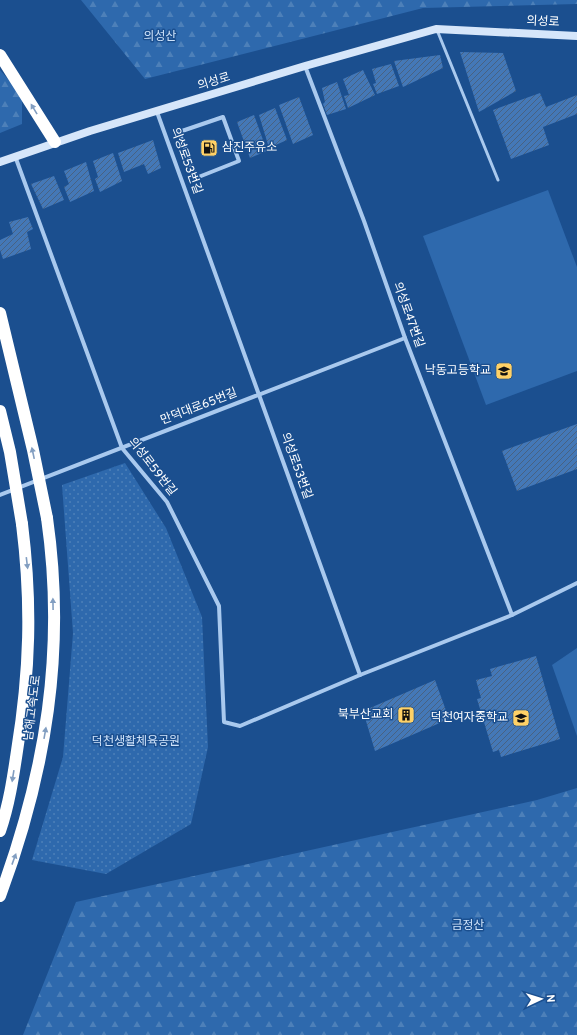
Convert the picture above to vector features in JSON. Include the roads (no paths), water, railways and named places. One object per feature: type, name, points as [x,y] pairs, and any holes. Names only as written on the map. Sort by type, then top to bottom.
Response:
[{"type":"highway","points":[[0,55],[55,142]]},
{"type":"highway","name":"남해고속도로","points":[[0,313],[33,450],[46,518],[52,565],[54,641],[49,706],[29,811],[0,896]]},
{"type":"highway","name":"남해고속도로","points":[[0,410],[10,452],[22,524],[28,572],[29,602],[28,666],[24,705],[13,775],[0,831]]},
{"type":"main road","name":"의성로","points":[[0,162],[55,142],[305,66],[436,29],[577,36]]},
{"type":"street","name":"의성로47번길","points":[[305,66],[364,221],[406,338],[512,615]]},
{"type":"street","name":"의성로53번길","points":[[157,112],[360,674]]},
{"type":"street","points":[[223,117],[239,161],[196,178],[179,132],[223,117]]},
{"type":"street","name":"의성로59번길","points":[[15,156],[122,448],[167,502],[219,606],[224,722],[240,726],[360,674]]},
{"type":"street","name":"만덕대로65번길","points":[[0,495],[406,338]]},
{"type":"street","points":[[360,674],[512,615],[577,583]]},
{"type":"lane","points":[[436,29],[498,180]]},
{"type":"place","name":"삼진주유소","points":[[209,148]]},
{"type":"place","name":"낙동고등학교","points":[[504,371]]},
{"type":"place","name":"북부산교회","points":[[406,715]]},
{"type":"place","name":"덕천여자중학교","points":[[521,718]]},
{"type":"park label","name":"의성산","points":[[160,37]]},
{"type":"park label","name":"덕천생활체육공원","points":[[136,742]]},
{"type":"park label","name":"금정산","points":[[468,926]]}]
